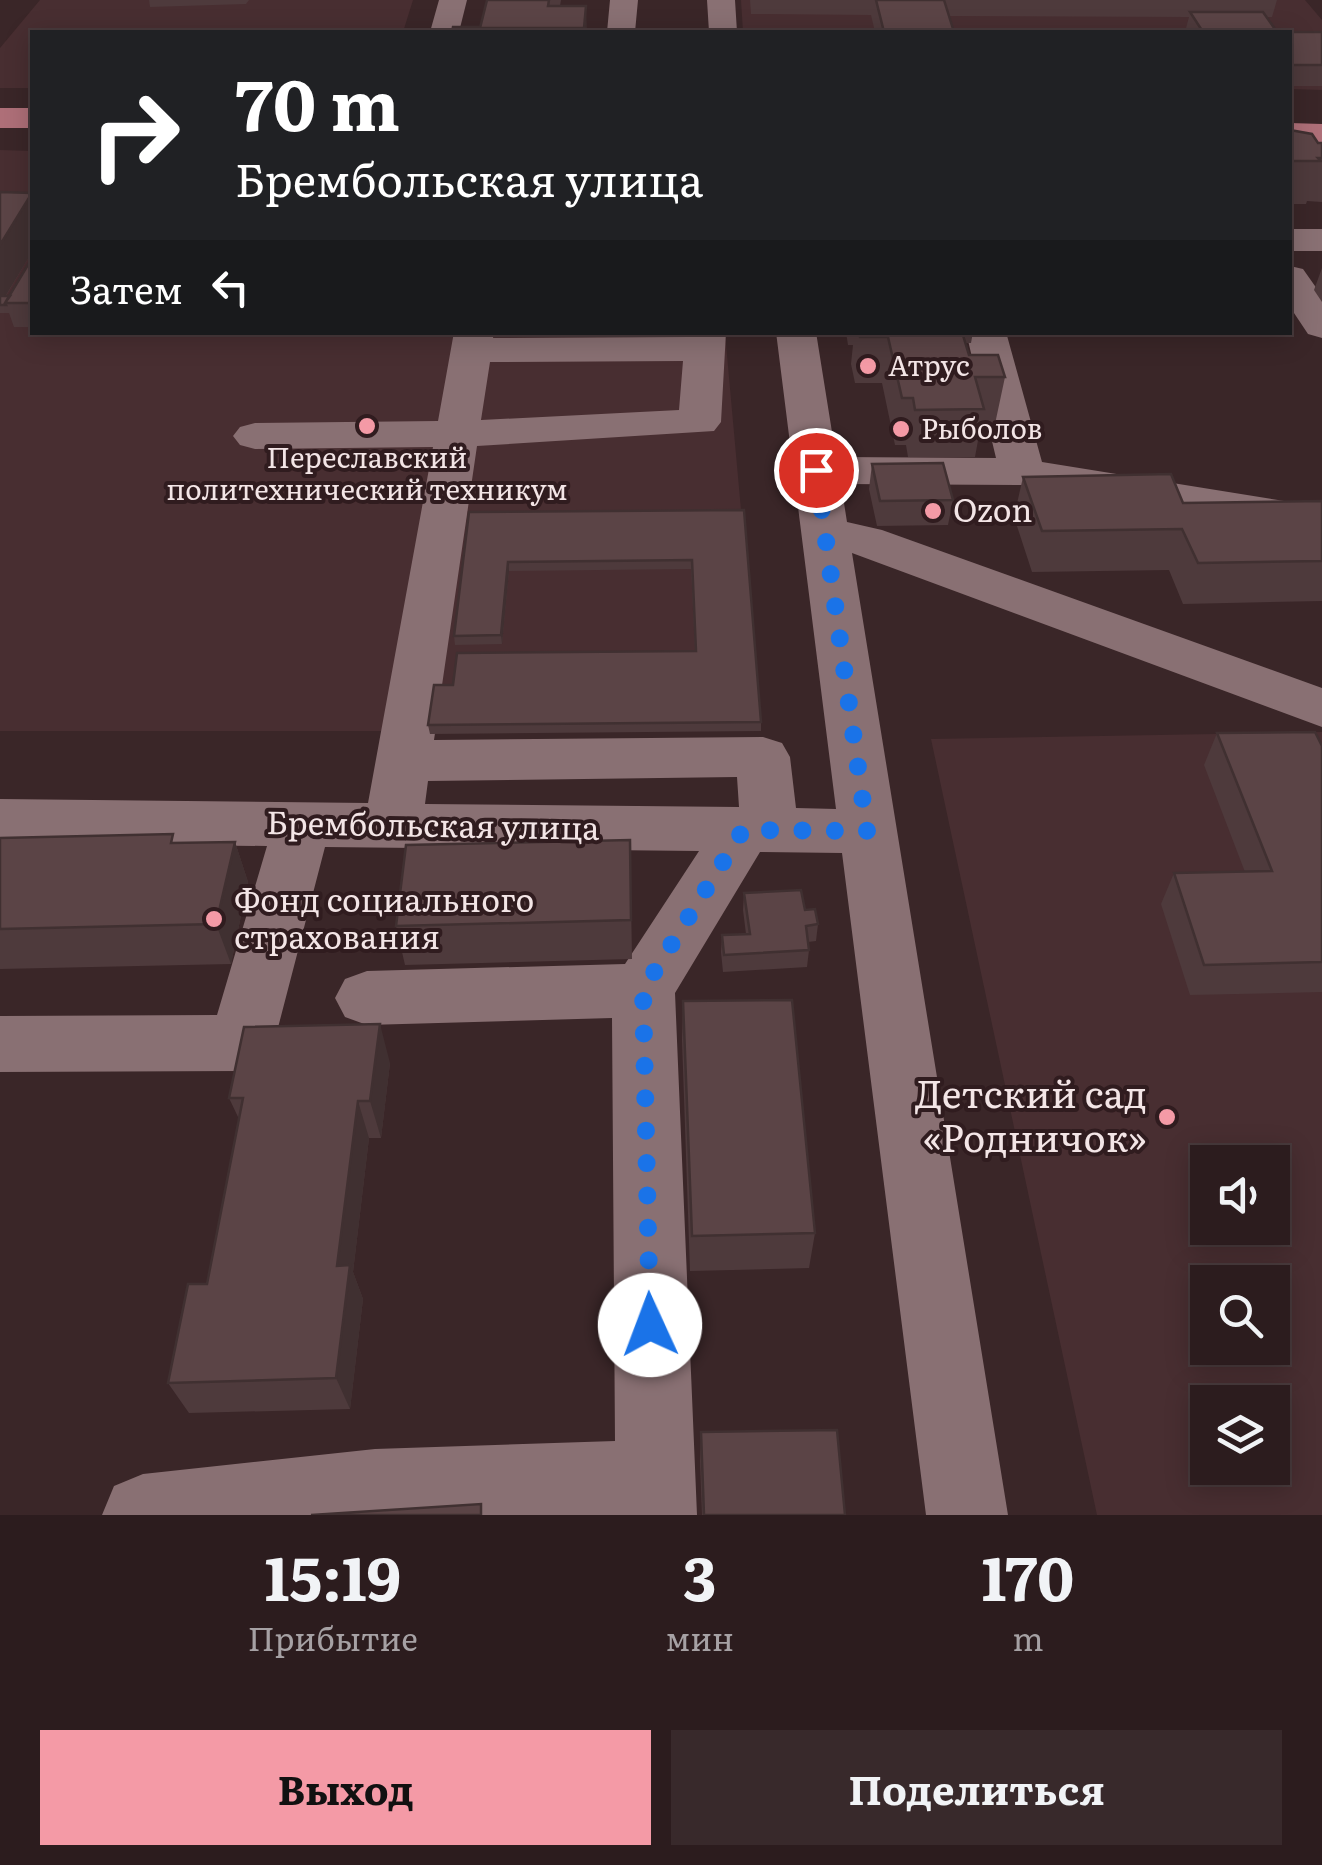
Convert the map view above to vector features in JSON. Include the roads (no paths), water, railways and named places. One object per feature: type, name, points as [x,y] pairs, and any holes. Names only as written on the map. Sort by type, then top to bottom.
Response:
[{"type":"main road","points":[[0,118],[30,118]]},
{"type":"main road","points":[[1292,133],[1322,134]]},
{"type":"street","points":[[446,30],[453,0]]},
{"type":"street","points":[[621,30],[624,0]]},
{"type":"street","points":[[721,0],[723,30]]},
{"type":"street","points":[[1292,240],[1322,240]]},
{"type":"street","points":[[1292,280],[1322,326]]},
{"type":"street","points":[[796,335],[967,1515]]},
{"type":"street","points":[[987,335],[1022,472]]},
{"type":"street","points":[[256,436],[457,434],[699,422],[706,341],[578,350],[472,341],[457,434],[403,761],[393,826]]},
{"type":"street","points":[[578,350],[583,428]]},
{"type":"street","points":[[816,470],[1022,472],[1322,521]]},
{"type":"street","points":[[824,531],[865,541],[1322,708]]},
{"type":"street","points":[[143,1515],[375,1490],[655,1498],[643,990],[756,830],[763,757],[403,761]]},
{"type":"street","name":"Брембольская улица","points":[[0,822],[867,831]]},
{"type":"street","points":[[0,1044],[241,1042],[302,825]]},
{"type":"street","points":[[367,998],[643,990]]},
{"type":"place","name":"Атрус","points":[[868,366]]},
{"type":"place","name":"Переславский политехнический техникум","points":[[367,426]]},
{"type":"place","name":"Рыболов","points":[[901,429]]},
{"type":"place","name":"Ozon","points":[[933,511]]},
{"type":"place","name":"Фонд социального страхования","points":[[214,919]]},
{"type":"place","name":"Детский сад «Родничок»","points":[[1167,1117]]}]
